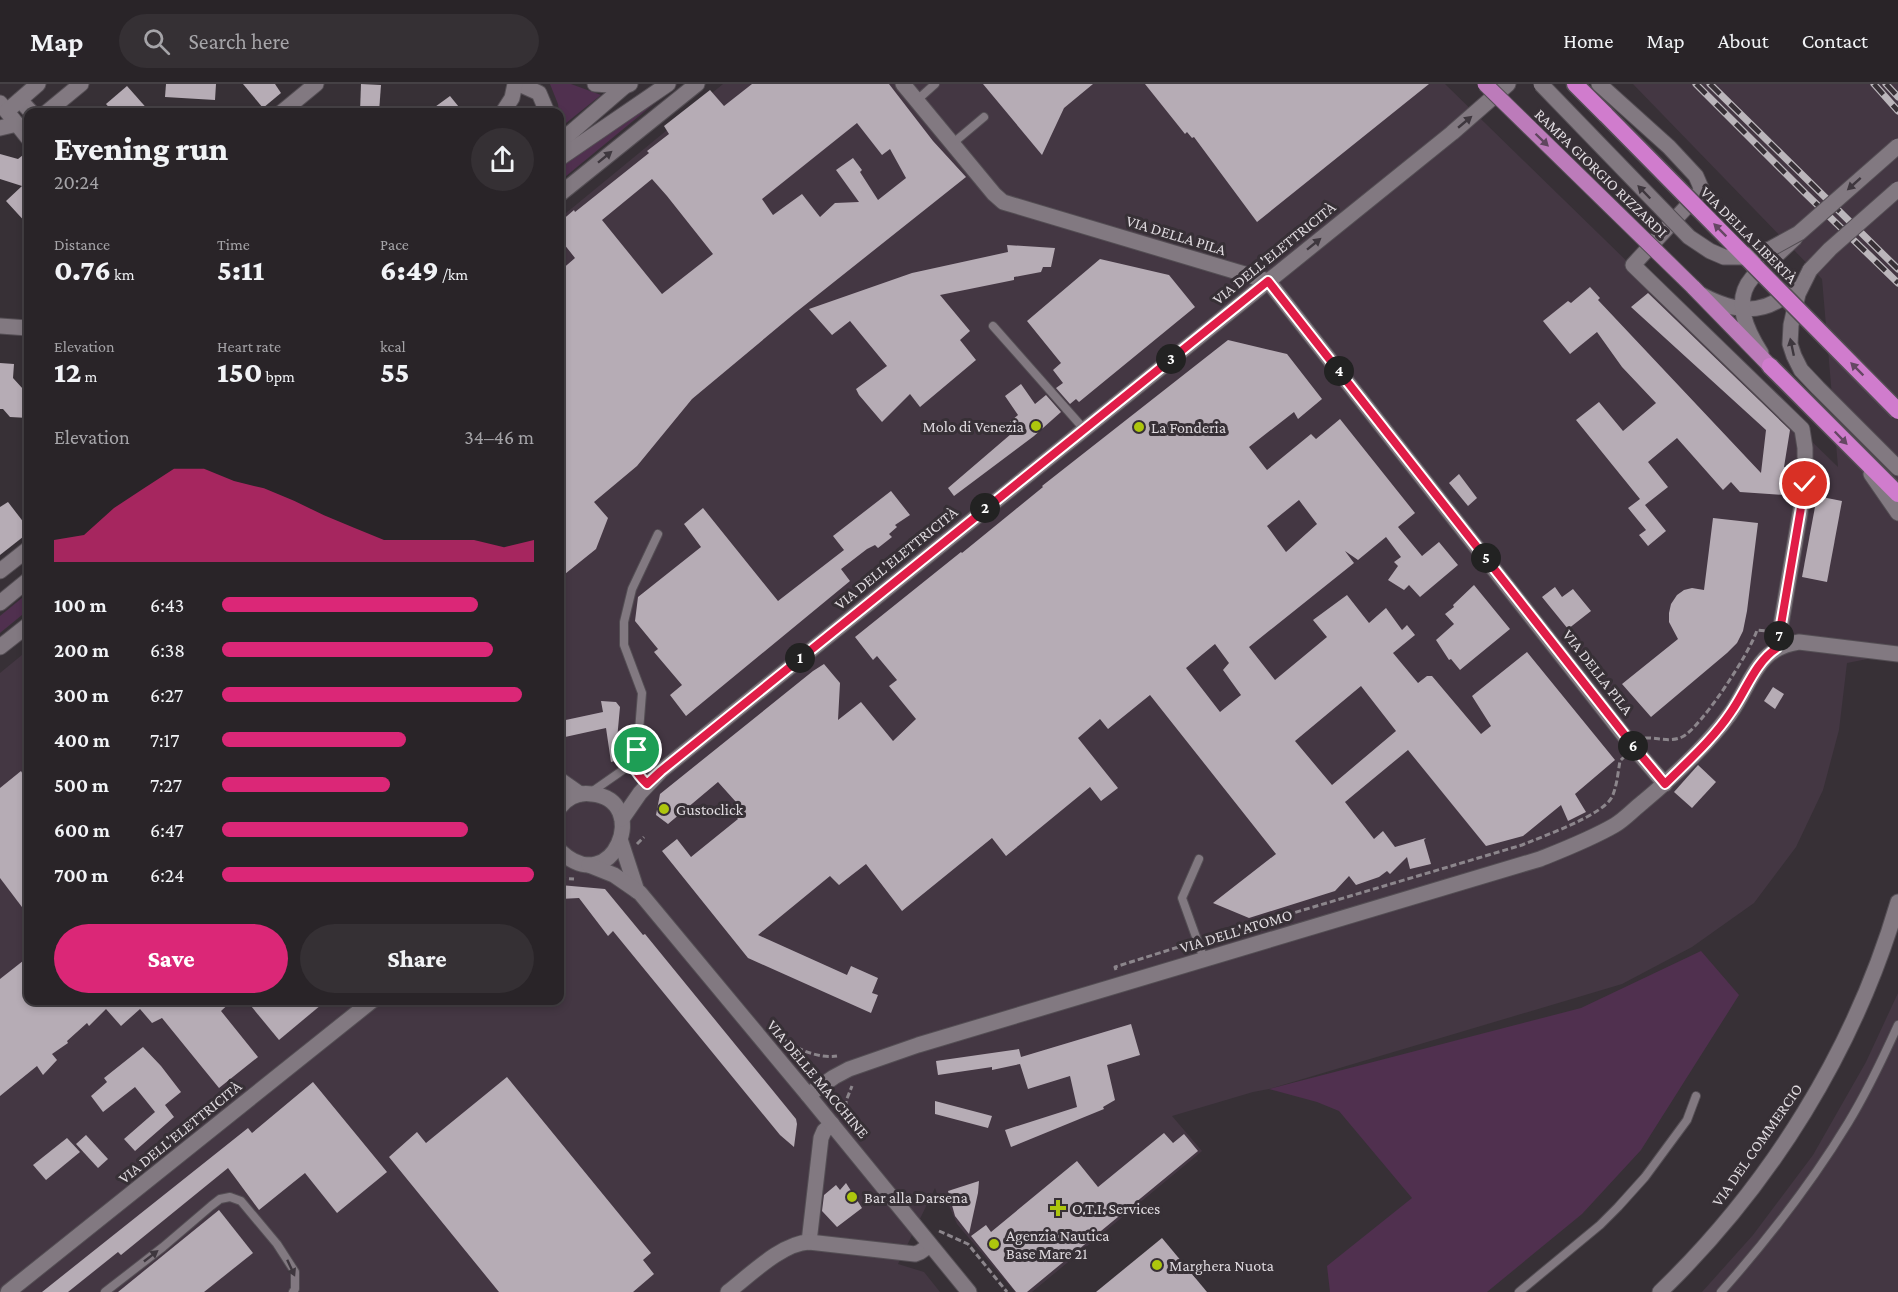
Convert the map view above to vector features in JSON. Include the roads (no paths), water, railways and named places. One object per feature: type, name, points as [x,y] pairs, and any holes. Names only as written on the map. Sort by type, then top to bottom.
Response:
[{"type":"highway","name":"VIA DELLA LIBERTÀ","points":[[1575,84],[1898,411]]},
{"type":"highway","name":"RAMPA GIORGIO RIZZARDI","points":[[1770,366],[1898,494]]},
{"type":"main road","name":"RAMPA GIORGIO RIZZARDI","points":[[1485,84],[1693,287],[1770,366]]},
{"type":"street","points":[[24,130],[3,107],[20,100],[38,84]]},
{"type":"street","points":[[51,108],[81,84]]},
{"type":"street","points":[[287,108],[316,84]]},
{"type":"street","points":[[506,108],[512,98],[515,84]]},
{"type":"street","points":[[519,84],[539,93],[545,108]]},
{"type":"street","points":[[595,84],[628,85]]},
{"type":"street","points":[[564,155],[668,84]]},
{"type":"street","points":[[564,191],[697,84]]},
{"type":"street","name":"VIA DELLA PILA","points":[[903,84],[993,194],[1003,202],[1268,281],[1665,784]]},
{"type":"street","name":"VIA DELL'ELETTRICITÀ","points":[[621,819],[647,784],[661,771],[1452,133],[1508,84]]},
{"type":"street","points":[[1542,84],[1696,243],[1710,251],[1729,257],[1749,256],[1770,249],[1799,233]]},
{"type":"street","points":[[1599,84],[1669,147],[1696,176],[1701,190],[1633,265],[1802,429],[1805,448],[1805,484],[1777,648]]},
{"type":"street","points":[[564,139],[628,85]]},
{"type":"street","points":[[20,100],[27,108]]},
{"type":"street","points":[[0,128],[24,130]]},
{"type":"street","points":[[1742,309],[1743,294],[1747,284],[1799,233],[1898,146]]},
{"type":"street","name":"RAMPA GIORGIO RIZZARDI","points":[[1693,287],[1702,295],[1721,304],[1742,309],[1760,308],[1779,299],[1790,292],[1830,249],[1898,189]]},
{"type":"street","points":[[1810,270],[1798,294],[1790,331],[1790,344],[1794,356],[1801,370],[1898,468]]},
{"type":"street","name":"RAMPA GIORGIO RIZZARDI","points":[[1742,309],[1747,327],[1770,366]]},
{"type":"street","points":[[0,326],[24,328]]},
{"type":"street","points":[[1861,459],[1898,513]]},
{"type":"street","points":[[0,571],[24,552]]},
{"type":"street","points":[[0,603],[24,583]]},
{"type":"street","points":[[0,647],[24,628]]},
{"type":"street","points":[[1665,784],[1718,729],[1731,713],[1762,661],[1777,648],[1799,642],[1898,654]]},
{"type":"street","points":[[564,782],[585,794],[606,798],[615,806],[621,819]]},
{"type":"street","name":"VIA DELL'ATOMO","points":[[808,1095],[849,1069],[918,1045],[1540,859],[1616,824],[1665,784]]},
{"type":"street","points":[[564,802],[585,794]]},
{"type":"street","name":"VIA DELLE MACCHINE","points":[[621,819],[623,833],[621,842],[637,891]]},
{"type":"street","points":[[589,865],[610,857],[621,842]]},
{"type":"street","name":"VIA DELLE MACCHINE","points":[[564,859],[589,865],[614,875],[637,891],[969,1292]]},
{"type":"street","name":"VIA DEL COMMERCIO","points":[[1660,1292],[1707,1243],[1746,1197],[1799,1121],[1833,1063],[1857,1012],[1898,902]]},
{"type":"street","name":"VIA DELL'ELETTRICITÀ","points":[[8,1292],[367,1005]]},
{"type":"street","points":[[809,1242],[821,1138],[831,1124]]},
{"type":"street","points":[[728,1292],[790,1246],[799,1242],[915,1254],[930,1245]]},
{"type":"lane","points":[[916,101],[935,84]]},
{"type":"lane","points":[[952,144],[984,117]]},
{"type":"lane","points":[[993,326],[1084,429]]},
{"type":"lane","points":[[647,784],[635,770],[633,763],[639,731],[642,693],[624,645],[624,622],[632,589],[658,534]]},
{"type":"lane","points":[[585,794],[633,763]]},
{"type":"lane","points":[[1199,859],[1182,898],[1204,959]]},
{"type":"lane","points":[[1721,1292],[1790,1208],[1830,1152],[1866,1091],[1898,1025]]},
{"type":"lane","points":[[1519,1292],[1600,1225],[1618,1207],[1645,1177],[1688,1120],[1696,1096]]},
{"type":"lane","points":[[105,1292],[220,1199],[230,1197],[241,1201],[277,1244],[295,1272],[295,1289],[292,1292]]},
{"type":"railway","points":[[1696,84],[1898,283]]},
{"type":"railway","points":[[1710,84],[1898,269]]},
{"type":"railway","points":[[1874,84],[1898,111]]},
{"type":"railway","points":[[1886,84],[1898,97]]},
{"type":"place","name":"Molo di Venezia","points":[[1036,426]]},
{"type":"place","name":"La Fonderia","points":[[1139,427]]},
{"type":"place","name":"Gustoclick","points":[[664,809]]},
{"type":"place","name":"Bar alla Darsena","points":[[852,1197]]},
{"type":"place","name":"O.T.I. Services","points":[[1058,1208]]},
{"type":"place","name":"Agenzia Nautica Base Mare 21","points":[[994,1244]]},
{"type":"place","name":"Marghera Nuota","points":[[1157,1265]]}]
